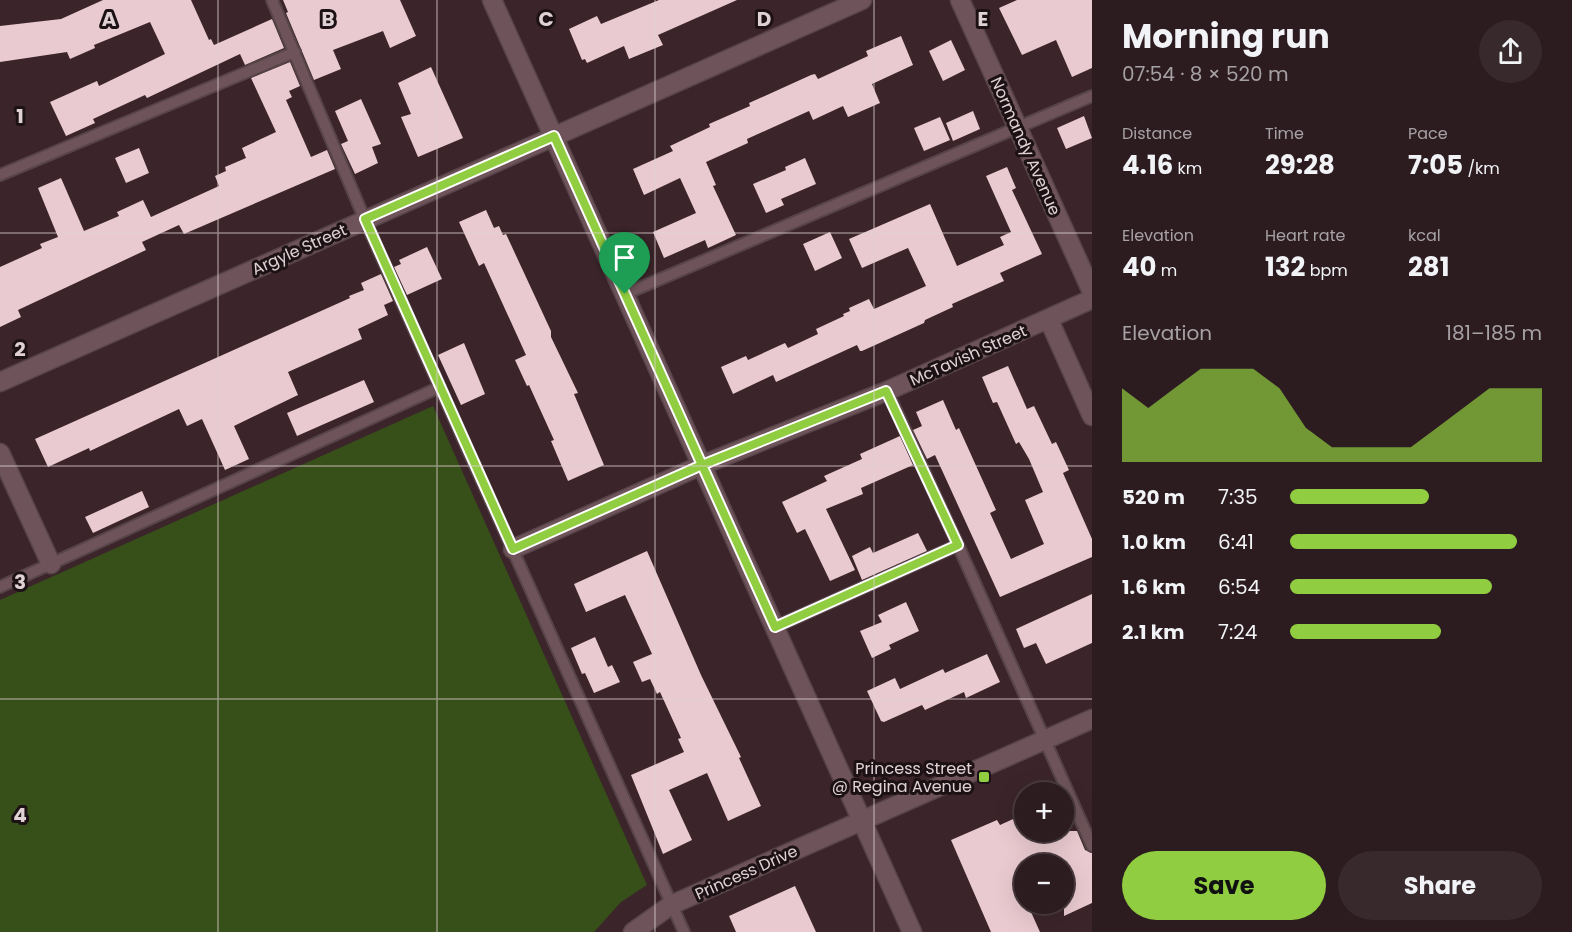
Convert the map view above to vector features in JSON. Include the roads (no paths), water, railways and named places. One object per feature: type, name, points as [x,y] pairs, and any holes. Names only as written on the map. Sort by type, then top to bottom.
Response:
[{"type":"street","points":[[492,0],[912,932]]},
{"type":"street","name":"Argyle Street","points":[[0,382],[862,0]]},
{"type":"street","name":"Normandy Avenue","points":[[960,0],[1092,292]]},
{"type":"street","name":"McTavish Street","points":[[513,549],[702,465],[886,391],[1092,299]]},
{"type":"street","points":[[1049,320],[1092,416]]},
{"type":"street","points":[[0,453],[51,564]]},
{"type":"street","name":"Princess Drive","points":[[633,932],[671,905],[1092,719]]},
{"type":"lane","points":[[272,0],[365,219],[684,932]]},
{"type":"lane","points":[[0,175],[295,52]]},
{"type":"lane","points":[[625,294],[1092,96]]},
{"type":"lane","points":[[0,587],[440,387]]},
{"type":"lane","points":[[886,391],[958,545],[1092,846]]},
{"type":"lane","points":[[775,627],[958,545]]},
{"type":"place","name":"Princess Street @ Regina Avenue","points":[[984,777]]}]
